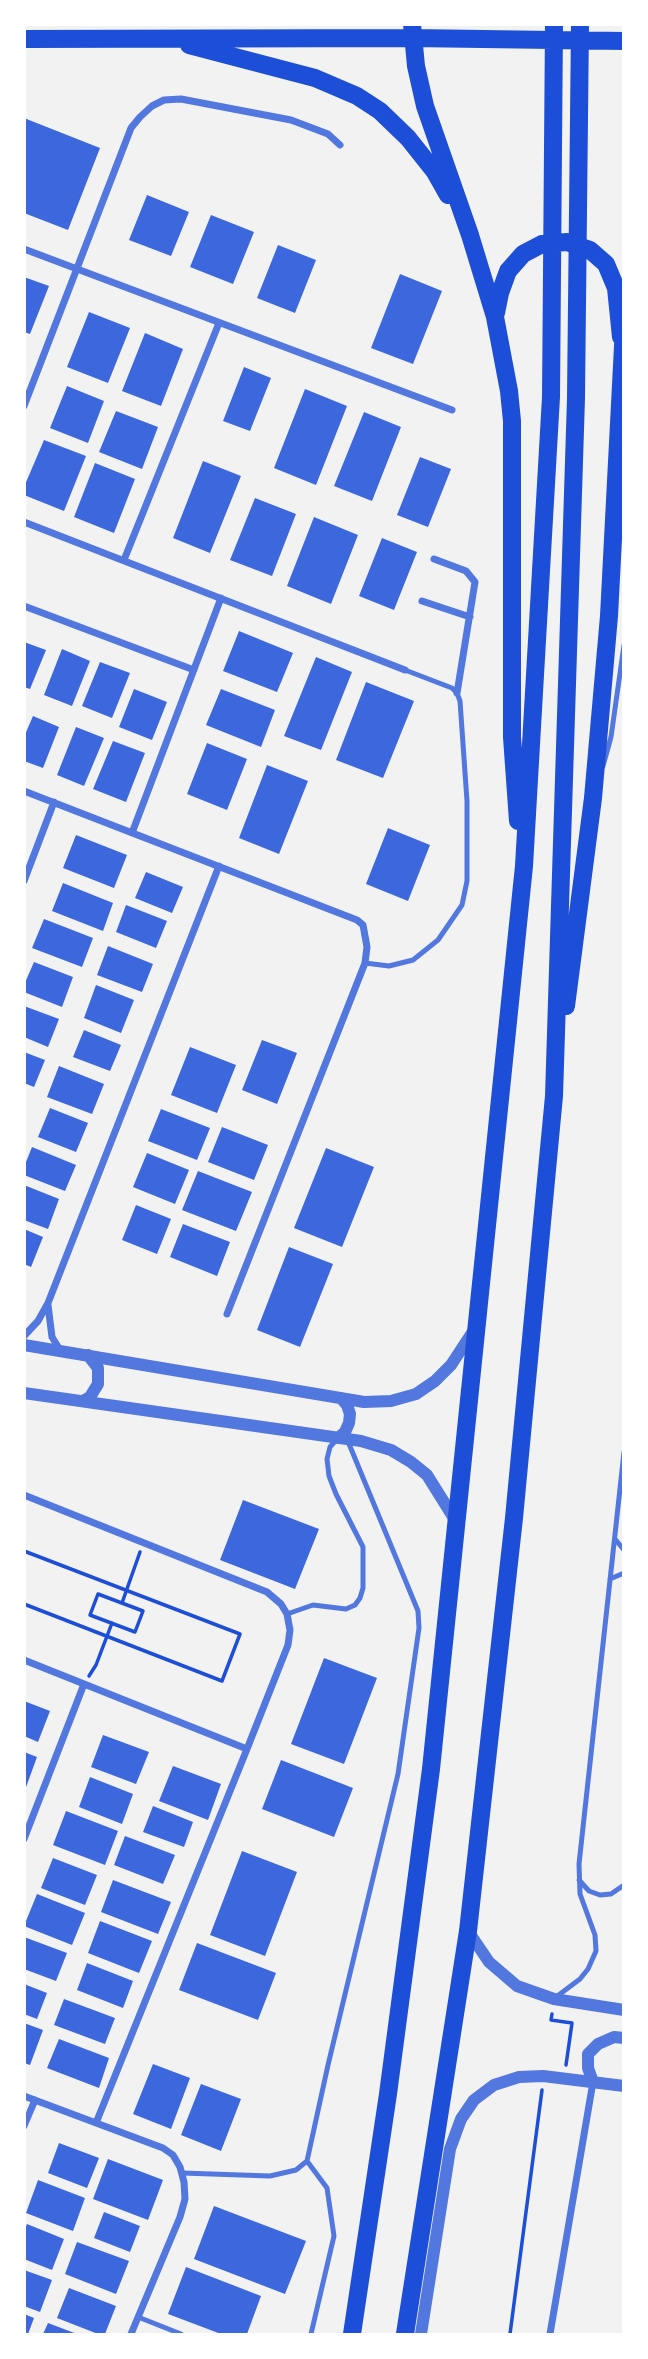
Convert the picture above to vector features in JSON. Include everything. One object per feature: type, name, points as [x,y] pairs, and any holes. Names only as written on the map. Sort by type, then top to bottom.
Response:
[{"type":"main road","points":[[352,2334],[428,1796],[524,866],[551,397],[554,24]]},
{"type":"main road","points":[[554,1096],[576,398],[580,24]]},
{"type":"main road","points":[[412,31],[425,106],[495,317],[509,391],[512,421],[513,737],[515,797],[524,866]]},
{"type":"main road","points":[[24,39],[412,31],[624,41]]},
{"type":"main road","points":[[162,38],[315,78],[344,89],[369,103],[394,123],[416,147],[435,172],[470,235]]},
{"type":"main road","points":[[405,2334],[468,1931],[515,1505],[554,1096],[594,785],[609,616],[616,480],[622,332],[616,288],[606,264],[590,250],[567,242],[542,244],[531,248],[515,262],[504,281],[495,317]]},
{"type":"street","points":[[24,406],[131,128],[140,117],[164,100],[181,99],[292,120],[328,134],[340,145]]},
{"type":"street","points":[[24,248],[452,410]]},
{"type":"street","points":[[124,560],[219,323]]},
{"type":"street","points":[[24,522],[405,670]]},
{"type":"street","points":[[433,559],[466,571],[473,577],[475,586],[457,693]]},
{"type":"street","points":[[132,833],[221,598]]},
{"type":"street","points":[[422,601],[470,617]]},
{"type":"street","points":[[24,606],[194,670]]},
{"type":"street","points":[[24,791],[357,920],[363,925],[366,935],[365,963],[227,1314]]},
{"type":"street","points":[[24,881],[54,802]]},
{"type":"street","points":[[24,1336],[38,1321],[48,1303],[219,866]]},
{"type":"street","points":[[48,1303],[52,1337],[60,1350]]},
{"type":"street","points":[[24,1345],[364,1402],[391,1401],[416,1394],[435,1381],[450,1365],[475,1330]]},
{"type":"street","points":[[83,1401],[90,1397],[99,1384],[98,1368],[88,1355]]},
{"type":"street","points":[[24,1393],[342,1438],[391,1450],[427,1475],[457,1523]]},
{"type":"street","points":[[341,1398],[350,1414],[342,1438]]},
{"type":"street","points":[[24,1496],[267,1592],[281,1604],[287,1614],[290,1630],[288,1645],[96,2123]]},
{"type":"street","points":[[24,1660],[247,1749]]},
{"type":"street","points":[[24,1839],[84,1684]]},
{"type":"street","points":[[468,1931],[489,1962],[517,1986],[554,1998],[624,2010]]},
{"type":"street","points":[[550,2334],[593,2082],[588,2068],[588,2054],[598,2044],[614,2037],[624,2038]]},
{"type":"street","points":[[421,2334],[450,2149],[461,2119],[474,2100],[494,2085],[519,2077],[544,2076],[624,2086]]},
{"type":"street","points":[[24,2096],[163,2148],[173,2155],[182,2174],[185,2199],[180,2217],[131,2334]]},
{"type":"street","points":[[24,2126],[35,2100]]},
{"type":"lane","points":[[616,480],[623,501]]},
{"type":"lane","points":[[594,785],[606,760],[611,737],[624,645]]},
{"type":"lane","points":[[365,963],[389,966],[413,960],[438,940],[462,905],[467,881],[467,801],[460,701],[452,688],[405,670]]},
{"type":"lane","points":[[182,2174],[271,2176],[296,2170],[307,2161],[398,1773],[419,1629],[418,1611],[342,1438],[330,1447],[327,1459],[329,1476],[336,1494],[363,1546],[364,1578],[360,1598],[355,1605],[346,1609],[313,1605],[287,1614]]},
{"type":"lane","points":[[554,1998],[580,1979],[596,1951],[595,1935],[580,1894],[578,1877],[624,1452]]},
{"type":"lane","points":[[614,1537],[624,1550]]},
{"type":"lane","points":[[610,1579],[624,1573]]},
{"type":"lane","points":[[578,1877],[589,1891],[600,1895],[611,1894],[624,1885]]},
{"type":"lane","points":[[307,2161],[327,2188],[334,2236],[311,2334]]},
{"type":"lane","points":[[138,2318],[181,2334]]},
{"type":"path","points":[[122,1603],[144,1543]]},
{"type":"path","points":[[24,1551],[240,1634],[222,1681],[24,1604]]},
{"type":"path","points":[[98,1594],[122,1603],[143,1611],[135,1632],[90,1615],[98,1594]]},
{"type":"path","points":[[84,1684],[96,1665],[112,1623]]},
{"type":"path","points":[[510,2334],[545,2062],[567,2065],[572,2023],[551,2020],[554,1998]]},
{"type":"building","points":[[24,118],[100,148],[68,230],[24,213]]},
{"type":"building","points":[[147,195],[189,212],[171,256],[129,240]]},
{"type":"building","points":[[211,215],[254,232],[233,284],[190,267]]},
{"type":"building","points":[[278,245],[316,260],[295,313],[257,298]]},
{"type":"building","points":[[400,274],[442,291],[413,364],[371,348]]},
{"type":"building","points":[[24,277],[49,286],[30,334],[24,332]]},
{"type":"building","points":[[89,312],[130,328],[108,383],[67,367]]},
{"type":"building","points":[[145,333],[183,349],[161,406],[122,391]]},
{"type":"building","points":[[244,367],[271,378],[250,431],[223,421]]},
{"type":"building","points":[[67,386],[104,401],[88,443],[50,428]]},
{"type":"building","points":[[305,389],[347,406],[316,485],[274,468]]},
{"type":"building","points":[[116,411],[158,427],[142,469],[99,452]]},
{"type":"building","points":[[364,412],[401,427],[372,501],[334,486]]},
{"type":"building","points":[[44,440],[86,456],[64,511],[24,495],[24,487]]},
{"type":"building","points":[[420,457],[451,469],[428,527],[397,515]]},
{"type":"building","points":[[203,461],[241,476],[210,553],[173,538]]},
{"type":"building","points":[[95,463],[135,479],[114,533],[74,517]]},
{"type":"building","points":[[255,498],[296,514],[272,576],[230,560]]},
{"type":"building","points":[[314,517],[358,535],[331,604],[287,586]]},
{"type":"building","points":[[382,538],[417,552],[394,610],[359,596]]},
{"type":"building","points":[[239,631],[293,653],[277,692],[223,671]]},
{"type":"building","points":[[24,642],[46,650],[30,689],[24,687]]},
{"type":"building","points":[[62,649],[90,661],[72,706],[44,695]]},
{"type":"building","points":[[316,657],[352,672],[321,750],[284,736]]},
{"type":"building","points":[[100,662],[130,673],[112,718],[82,706]]},
{"type":"building","points":[[366,682],[414,701],[383,778],[336,760]]},
{"type":"building","points":[[134,689],[167,702],[152,740],[119,727]]},
{"type":"building","points":[[221,689],[275,710],[261,747],[206,725]]},
{"type":"building","points":[[33,716],[59,727],[43,768],[24,761],[24,737]]},
{"type":"building","points":[[76,727],[104,738],[84,786],[57,775]]},
{"type":"building","points":[[113,741],[145,753],[126,802],[93,789]]},
{"type":"building","points":[[207,743],[247,759],[227,810],[187,794]]},
{"type":"building","points":[[267,765],[308,781],[279,854],[239,838]]},
{"type":"building","points":[[388,828],[430,845],[408,901],[366,884]]},
{"type":"building","points":[[76,835],[127,855],[114,888],[63,868]]},
{"type":"building","points":[[146,872],[183,887],[172,913],[135,898]]},
{"type":"building","points":[[63,883],[113,903],[103,931],[52,911]]},
{"type":"building","points":[[126,905],[167,921],[156,948],[116,932]]},
{"type":"building","points":[[44,919],[93,938],[82,967],[32,948]]},
{"type":"building","points":[[108,946],[153,964],[142,992],[97,975]]},
{"type":"building","points":[[34,962],[73,977],[62,1007],[24,992],[24,985]]},
{"type":"building","points":[[96,985],[134,1000],[121,1033],[84,1018]]},
{"type":"building","points":[[24,1006],[59,1019],[48,1047],[24,1037]]},
{"type":"building","points":[[84,1030],[121,1045],[110,1071],[73,1057]]},
{"type":"building","points":[[262,1040],[297,1053],[277,1104],[242,1090]]},
{"type":"building","points":[[190,1047],[236,1065],[217,1113],[171,1095]]},
{"type":"building","points":[[24,1052],[45,1060],[34,1087],[24,1083]]},
{"type":"building","points":[[59,1066],[104,1084],[92,1114],[47,1097]]},
{"type":"building","points":[[50,1108],[88,1123],[76,1152],[38,1137]]},
{"type":"building","points":[[161,1109],[210,1128],[197,1160],[148,1141]]},
{"type":"building","points":[[222,1127],[268,1145],[254,1180],[208,1162]]},
{"type":"building","points":[[32,1147],[76,1165],[65,1191],[24,1175],[24,1167]]},
{"type":"building","points":[[326,1148],[374,1167],[342,1247],[294,1228]]},
{"type":"building","points":[[147,1153],[189,1170],[175,1204],[133,1187]]},
{"type":"building","points":[[198,1171],[252,1192],[236,1231],[182,1210]]},
{"type":"building","points":[[24,1185],[59,1199],[48,1229],[24,1220]]},
{"type":"building","points":[[136,1205],[171,1219],[157,1254],[122,1240]]},
{"type":"building","points":[[183,1224],[230,1242],[217,1276],[170,1257]]},
{"type":"building","points":[[24,1229],[43,1237],[31,1267],[24,1264]]},
{"type":"building","points":[[289,1247],[333,1264],[300,1347],[257,1330]]},
{"type":"building","points":[[243,1500],[319,1529],[295,1589],[220,1560]]},
{"type":"building","points":[[324,1658],[377,1678],[344,1764],[291,1744]]},
{"type":"building","points":[[24,1701],[50,1711],[38,1742],[24,1736]]},
{"type":"building","points":[[103,1735],[149,1752],[136,1784],[91,1767]]},
{"type":"building","points":[[24,1752],[37,1757],[25,1790],[24,1790]]},
{"type":"building","points":[[281,1760],[353,1788],[334,1837],[262,1809]]},
{"type":"building","points":[[173,1766],[221,1784],[208,1820],[159,1801]]},
{"type":"building","points":[[90,1777],[133,1794],[122,1824],[79,1807]]},
{"type":"building","points":[[153,1806],[193,1822],[184,1847],[143,1832]]},
{"type":"building","points":[[66,1811],[118,1831],[105,1865],[53,1845]]},
{"type":"building","points":[[125,1836],[175,1855],[163,1884],[114,1865]]},
{"type":"building","points":[[242,1851],[297,1872],[265,1956],[210,1935]]},
{"type":"building","points":[[53,1858],[97,1875],[85,1905],[41,1888]]},
{"type":"building","points":[[113,1880],[171,1902],[158,1934],[101,1912]]},
{"type":"building","points":[[37,1894],[85,1913],[72,1945],[24,1926]]},
{"type":"building","points":[[100,1921],[152,1941],[139,1973],[88,1953]]},
{"type":"building","points":[[24,1937],[67,1953],[56,1981],[24,1969]]},
{"type":"building","points":[[197,1943],[276,1973],[258,2020],[179,1990]]},
{"type":"building","points":[[87,1963],[133,1981],[123,2008],[77,1990]]},
{"type":"building","points":[[24,1984],[47,1993],[37,2019],[24,2014]]},
{"type":"building","points":[[64,1999],[115,2018],[105,2044],[54,2025]]},
{"type":"building","points":[[24,2023],[43,2030],[30,2065],[24,2063]]},
{"type":"building","points":[[59,2039],[109,2058],[99,2088],[47,2068]]},
{"type":"building","points":[[153,2064],[190,2078],[171,2129],[133,2114]]},
{"type":"building","points":[[201,2084],[241,2099],[221,2151],[181,2135]]},
{"type":"building","points":[[59,2143],[99,2158],[87,2188],[48,2173]]},
{"type":"building","points":[[108,2159],[163,2180],[148,2220],[93,2199]]},
{"type":"building","points":[[38,2180],[85,2198],[73,2231],[26,2213]]},
{"type":"building","points":[[214,2206],[306,2241],[285,2294],[194,2259]]},
{"type":"building","points":[[104,2212],[140,2226],[130,2252],[94,2238]]},
{"type":"building","points":[[27,2224],[64,2239],[52,2270],[24,2259],[24,2231]]},
{"type":"building","points":[[77,2242],[129,2261],[116,2294],[65,2274]]},
{"type":"building","points":[[186,2267],[261,2296],[247,2334],[221,2334],[168,2314]]},
{"type":"building","points":[[24,2270],[52,2280],[40,2312],[24,2306]]},
{"type":"building","points":[[69,2288],[116,2306],[105,2334],[98,2334],[57,2318]]},
{"type":"building","points":[[24,2314],[34,2318],[28,2334],[24,2334]]},
{"type":"building","points":[[48,2323],[77,2334],[43,2334]]}]
